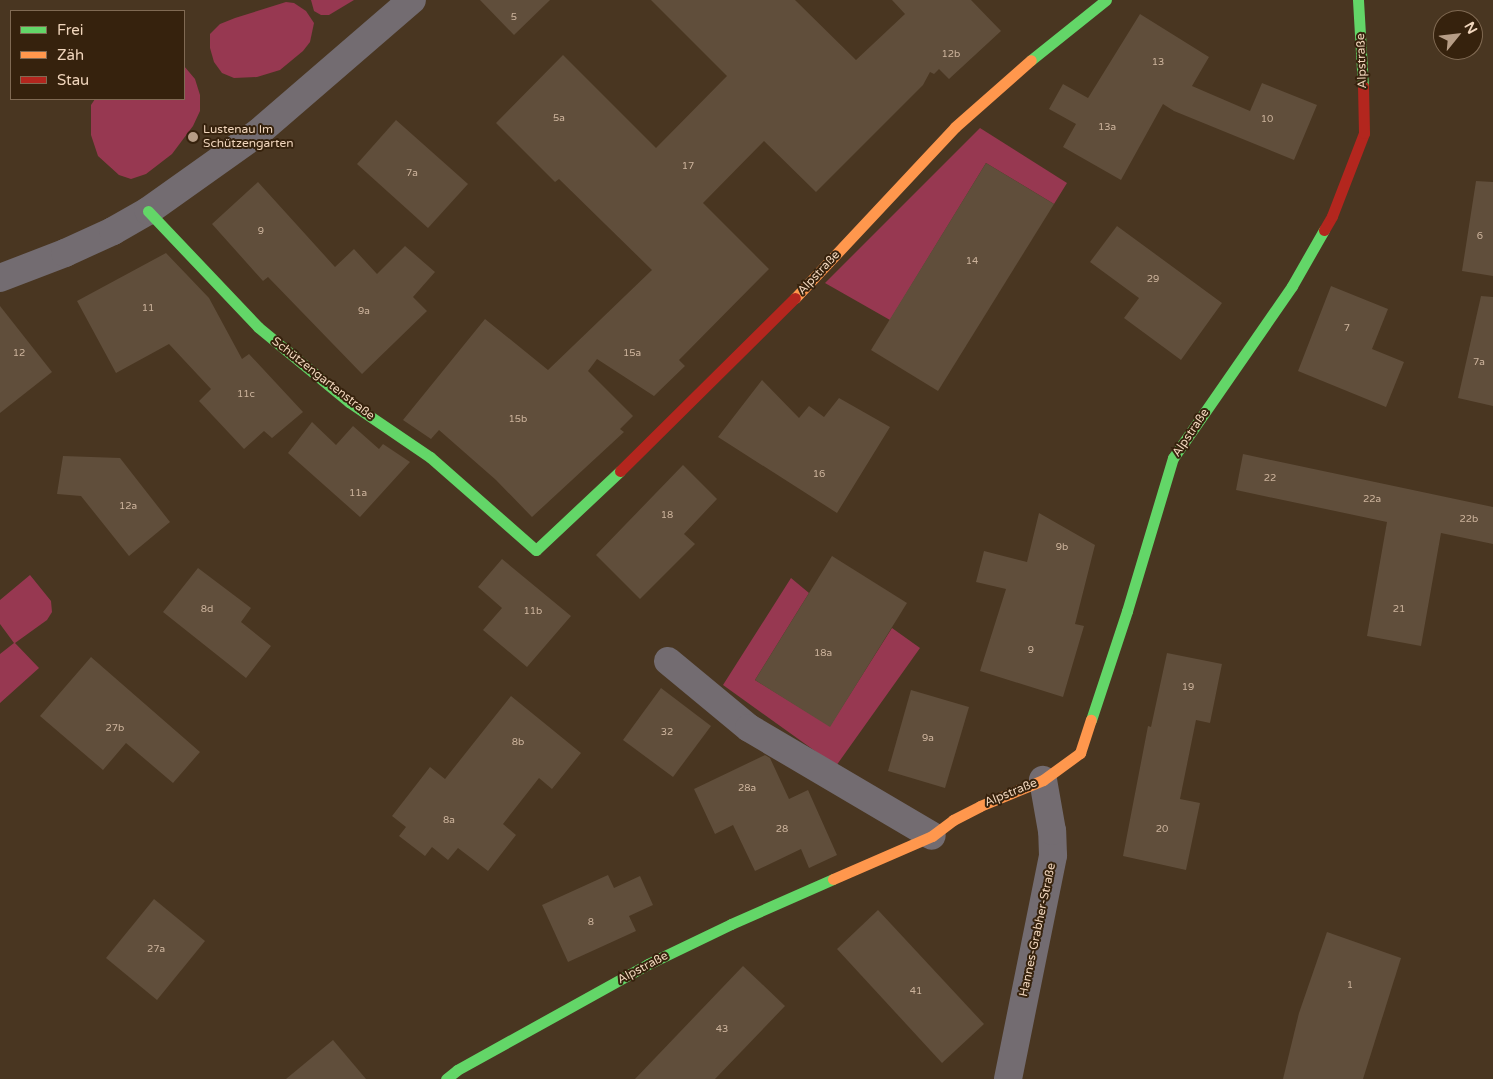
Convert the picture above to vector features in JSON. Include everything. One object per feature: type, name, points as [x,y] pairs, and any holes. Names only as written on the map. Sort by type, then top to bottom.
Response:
[{"type":"street","points":[[0,278],[65,253],[113,231],[148,210],[259,132],[412,0]]},
{"type":"street","name":"Alpstraße","points":[[536,550],[672,422],[778,318],[955,127],[1023,66],[1106,0]]},
{"type":"street","name":"Alpstraße","points":[[446,1079],[465,1066],[648,964],[731,924],[932,836],[953,820],[980,806],[1043,780],[1080,753],[1127,611],[1173,458],[1292,286],[1332,216],[1364,133],[1361,31],[1358,0]]},
{"type":"street","name":"Schützengartenstraße","points":[[148,210],[258,327],[349,402],[430,458],[536,550]]},
{"type":"street","points":[[668,661],[749,728],[932,836]]},
{"type":"street","name":"Hannes-Grabher-Straße","points":[[1008,1079],[1054,855],[1052,831],[1043,780]]},
{"type":"shaded area","points":[[311,0],[354,0],[329,15],[321,15],[314,11]]},
{"type":"shaded area","points":[[286,2],[294,3],[306,11],[314,23],[310,42],[303,51],[280,70],[257,77],[234,78],[222,73],[214,62],[210,48],[210,34],[220,24]]},
{"type":"shaded area","points":[[185,67],[195,79],[200,95],[200,111],[193,126],[172,154],[146,174],[131,179],[119,175],[98,156],[91,135],[91,105],[94,100],[185,100]]},
{"type":"shaded area","points":[[980,128],[1067,183],[1054,204],[986,163],[890,320],[825,283]]},
{"type":"shaded area","points":[[30,575],[51,601],[52,612],[47,620],[15,643],[39,668],[0,703],[0,654],[14,643],[0,624],[0,600]]},
{"type":"shaded area","points":[[791,578],[809,593],[755,680],[830,726],[892,628],[920,648],[836,766],[723,685]]},
{"type":"building","points":[[480,0],[550,0],[514,35]]},
{"type":"building","points":[[651,0],[795,0],[856,60],[905,14],[892,0],[971,0],[1001,31],[949,79],[939,69],[934,74],[930,72],[923,85],[816,192],[764,141],[703,203],[769,269],[679,360],[685,366],[654,396],[597,359],[588,371],[633,416],[620,429],[624,432],[532,517],[496,480],[439,430],[431,439],[403,420],[485,319],[548,370],[652,270],[559,179],[555,182],[496,123],[563,55],[656,148],[727,76]]},
{"type":"building","points":[[1140,14],[1209,57],[1192,86],[1250,111],[1262,83],[1317,105],[1294,160],[1174,111],[1163,104],[1121,180],[1063,147],[1076,124],[1049,109],[1063,84],[1088,98]]},
{"type":"building","points":[[396,120],[468,184],[428,228],[357,164]]},
{"type":"building","points":[[986,163],[1054,204],[938,391],[871,350]]},
{"type":"building","points":[[1476,181],[1493,182],[1493,276],[1462,271]]},
{"type":"building","points":[[258,182],[335,267],[354,249],[377,274],[405,246],[435,272],[413,297],[427,311],[362,374],[268,277],[263,281],[212,224]]},
{"type":"building","points":[[1117,226],[1222,303],[1181,360],[1124,318],[1139,298],[1090,262]]},
{"type":"building","points":[[166,253],[209,298],[242,359],[249,354],[303,412],[272,438],[264,431],[244,449],[199,401],[211,389],[169,344],[116,373],[77,301]]},
{"type":"building","points":[[1331,286],[1388,309],[1372,349],[1404,362],[1386,407],[1298,371]]},
{"type":"building","points":[[1481,296],[1493,297],[1493,406],[1458,398]]},
{"type":"building","points":[[0,306],[52,372],[0,413]]},
{"type":"building","points":[[762,380],[799,418],[809,406],[824,417],[839,398],[890,427],[837,513],[718,437]]},
{"type":"building","points":[[312,422],[336,445],[353,426],[379,449],[383,444],[410,462],[360,517],[288,453]]},
{"type":"building","points":[[1243,454],[1493,507],[1493,544],[1441,533],[1421,646],[1367,636],[1387,522],[1236,490]]},
{"type":"building","points":[[63,456],[120,458],[170,522],[129,556],[81,496],[57,494]]},
{"type":"building","points":[[683,465],[717,499],[684,534],[695,544],[640,599],[596,555]]},
{"type":"building","points":[[1039,513],[1095,545],[1075,624],[1084,626],[1063,697],[980,671],[1006,589],[976,582],[984,551],[1027,562]]},
{"type":"building","points":[[832,556],[907,603],[830,727],[755,680]]},
{"type":"building","points":[[502,559],[571,616],[527,667],[483,630],[502,608],[478,587]]},
{"type":"building","points":[[198,568],[251,608],[241,622],[271,646],[246,678],[163,612]]},
{"type":"building","points":[[1167,653],[1222,664],[1210,723],[1196,720],[1180,799],[1200,803],[1186,870],[1123,856],[1148,726],[1151,727]]},
{"type":"building","points":[[91,657],[200,752],[173,783],[126,743],[103,770],[40,716]]},
{"type":"building","points":[[661,688],[711,726],[673,777],[623,740]]},
{"type":"building","points":[[911,690],[969,707],[945,788],[888,771]]},
{"type":"building","points":[[511,696],[581,753],[552,789],[539,778],[503,824],[516,835],[488,871],[458,848],[448,860],[432,847],[425,856],[399,836],[406,827],[392,816],[430,767],[445,779]]},
{"type":"building","points":[[765,755],[770,758],[789,799],[808,790],[837,855],[809,868],[801,849],[755,871],[733,825],[715,834],[694,789]]},
{"type":"building","points":[[608,875],[614,888],[640,876],[653,905],[629,916],[636,931],[568,962],[542,905]]},
{"type":"building","points":[[154,899],[205,941],[157,1000],[106,958]]},
{"type":"building","points":[[878,910],[984,1024],[942,1063],[837,949]]},
{"type":"building","points":[[1327,932],[1401,958],[1363,1079],[1283,1079],[1299,1013]]},
{"type":"building","points":[[743,966],[785,1006],[715,1079],[635,1079]]},
{"type":"building","points":[[333,1040],[366,1079],[286,1079]]},
{"type":"traffic: fast","points":[[1031,60],[1106,0]]},
{"type":"traffic: fast","points":[[1358,0],[1363,86]]},
{"type":"traffic: fast","points":[[148,211],[258,327],[349,402],[430,457],[536,550],[620,471]]},
{"type":"traffic: fast","points":[[1091,720],[1127,611],[1173,458],[1292,286],[1324,230]]},
{"type":"traffic: fast","points":[[446,1079],[457,1070],[648,964],[731,924],[833,879]]},
{"type":"traffic: slow","points":[[795,298],[955,127],[1031,60]]},
{"type":"traffic: slow","points":[[833,879],[932,836],[953,820],[980,806],[1043,780],[1080,753],[1091,720]]},
{"type":"traffic: jam","points":[[1324,230],[1332,216],[1364,133],[1363,86]]},
{"type":"traffic: jam","points":[[620,471],[795,298]]},
{"type":"place","name":"Lustenau Im Schützengarten","points":[[193,137]]}]
